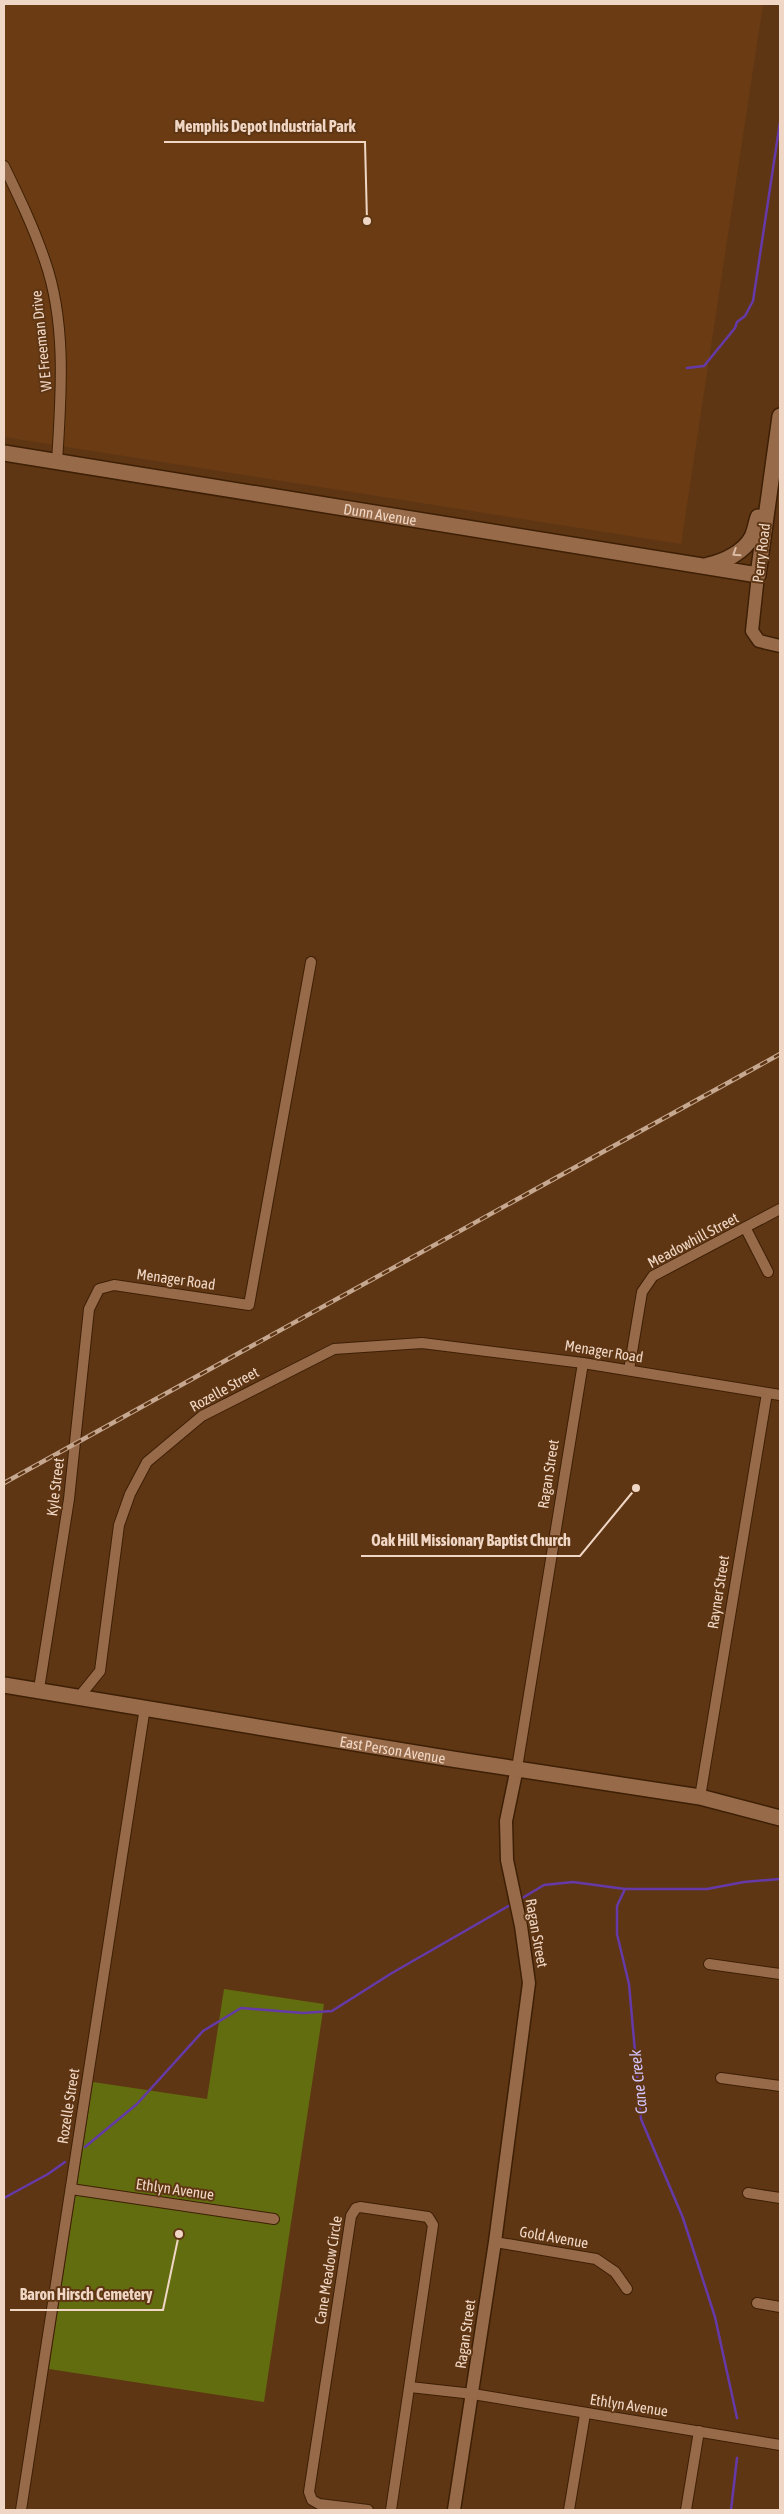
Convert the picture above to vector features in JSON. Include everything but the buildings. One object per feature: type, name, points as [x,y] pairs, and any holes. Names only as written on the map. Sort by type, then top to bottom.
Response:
[{"type":"main road","name":"Perry Road","points":[[758,575],[780,416]]},
{"type":"main road","name":"Dunn Avenue","points":[[4,453],[758,575]]},
{"type":"main road","points":[[702,566],[726,559],[742,550],[753,537],[771,480]]},
{"type":"main road","name":"East Person Avenue","points":[[4,1684],[452,1760],[517,1768],[700,1797],[780,1818]]},
{"type":"street","name":"W E Freeman Drive","points":[[4,166],[45,262],[55,304],[62,394],[57,462]]},
{"type":"street","name":"Perry Road","points":[[758,575],[752,631],[760,641],[780,646]]},
{"type":"street","name":"Menager Road","points":[[99,1289],[114,1284],[249,1304],[311,962]]},
{"type":"street","name":"Meadowhill Street","points":[[630,1370],[642,1292],[653,1276],[780,1209]]},
{"type":"street","points":[[746,1228],[768,1272]]},
{"type":"street","name":"Kyle Street","points":[[39,1689],[69,1500],[89,1308],[99,1289]]},
{"type":"street","name":"Menager Road","points":[[422,1343],[583,1363],[780,1395]]},
{"type":"street","name":"Rozelle Street","points":[[79,1697],[100,1670],[119,1525],[130,1494],[147,1462],[202,1416],[334,1349],[422,1343]]},
{"type":"street","name":"Ragan Street","points":[[454,2510],[495,2242],[529,1983],[510,1872],[506,1821],[517,1768],[583,1363]]},
{"type":"street","name":"Rayner Street","points":[[700,1797],[767,1393]]},
{"type":"street","name":"Rozelle Street","points":[[21,2510],[145,1707]]},
{"type":"street","points":[[709,1964],[780,1974]]},
{"type":"street","points":[[721,2078],[780,2086]]},
{"type":"street","name":"Ethlyn Avenue","points":[[71,2189],[274,2219]]},
{"type":"street","points":[[748,2193],[780,2198]]},
{"type":"street","name":"Cane Meadow Circle","points":[[368,2510],[319,2504],[312,2500],[309,2492],[351,2216],[356,2208],[428,2217],[433,2225],[391,2510]]},
{"type":"street","name":"Gold Avenue","points":[[495,2242],[596,2259],[614,2272],[626,2289]]},
{"type":"street","points":[[757,2304],[780,2307]]},
{"type":"street","name":"Ethlyn Avenue","points":[[410,2387],[473,2394],[780,2445]]},
{"type":"street","points":[[569,2510],[585,2414]]},
{"type":"street","points":[[686,2510],[698,2431]]},
{"type":"shaded area","points":[[4,4],[763,4],[681,544],[4,437]]},
{"type":"green space","points":[[224,1989],[324,2004],[264,2402],[49,2369],[93,2082],[207,2099]]},
{"type":"waterway","points":[[687,368],[704,366],[735,328],[737,322],[745,316],[753,301],[780,122]]},
{"type":"waterway","name":"Cane Creek","points":[[737,2418],[715,2317],[683,2218],[641,2119],[629,1984],[617,1934],[617,1906],[625,1889],[707,1889],[744,1882],[780,1879]]},
{"type":"waterway","points":[[519,1900],[544,1885],[573,1882],[625,1889]]},
{"type":"waterway","points":[[85,2147],[137,2104],[203,2031],[241,2008],[303,2013],[332,2011],[392,1973],[512,1904]]},
{"type":"waterway","points":[[4,2198],[48,2174],[65,2162]]},
{"type":"waterway","name":"Cane Creek","points":[[731,2510],[737,2458]]},
{"type":"railway","points":[[4,1483],[780,1054]]},
{"type":"place","name":"Memphis Depot Industrial Park","points":[[367,221]]},
{"type":"place","name":"Oak Hill Missionary Baptist Church","points":[[636,1488]]},
{"type":"place","name":"Baron Hirsch Cemetery","points":[[179,2234]]}]
